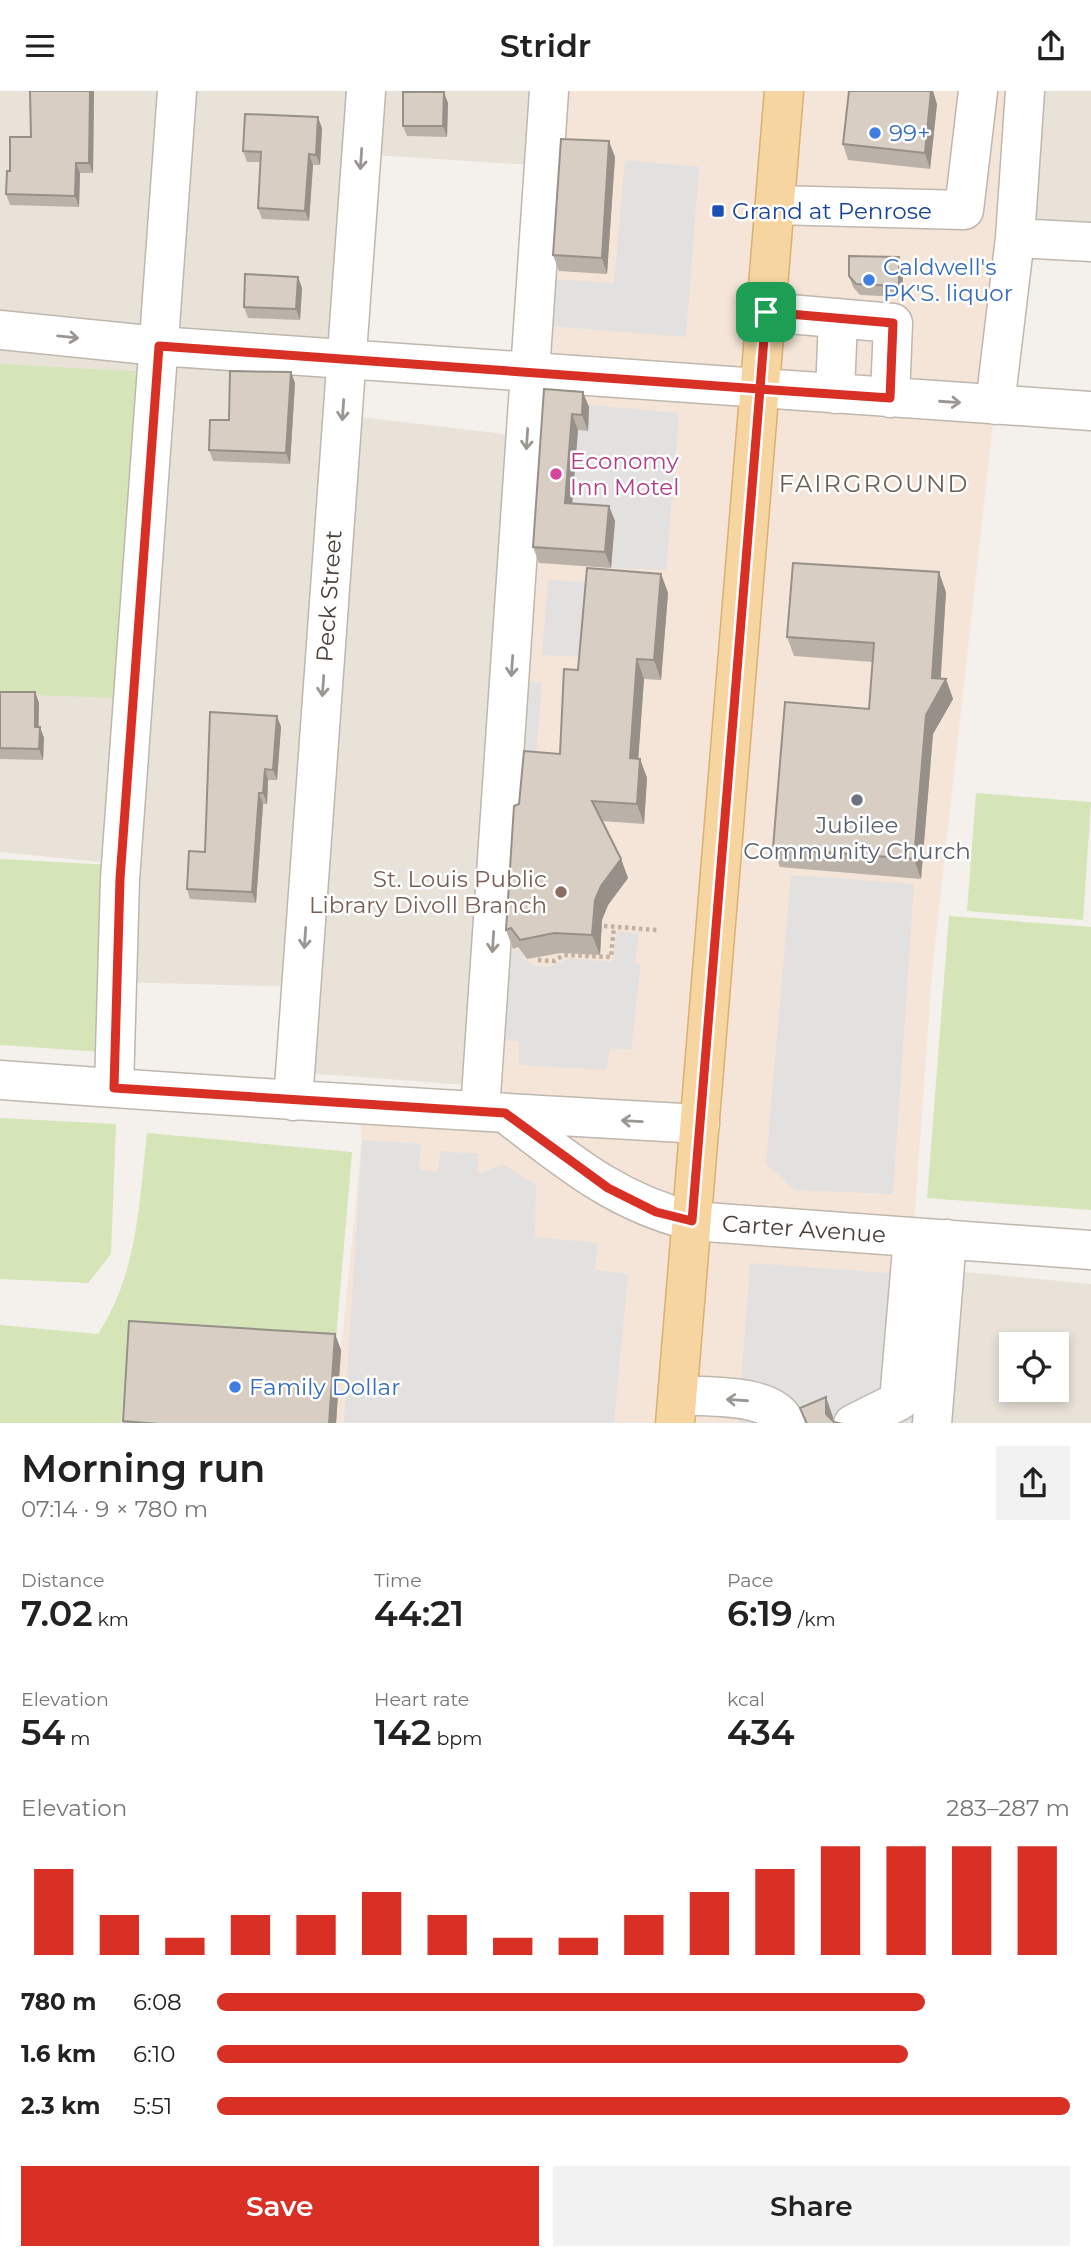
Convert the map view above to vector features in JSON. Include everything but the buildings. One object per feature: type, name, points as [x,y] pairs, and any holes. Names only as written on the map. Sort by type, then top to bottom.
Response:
[{"type":"main road","points":[[676,1409],[785,91]]},
{"type":"street","points":[[114,1088],[120,879],[177,91]]},
{"type":"street","name":"Peck Street","points":[[293,1101],[366,91]]},
{"type":"street","points":[[493,1112],[549,91]]},
{"type":"street","points":[[775,205],[964,210],[978,91]]},
{"type":"street","points":[[995,405],[1015,238],[1025,91]]},
{"type":"street","points":[[1015,238],[1091,241]]},
{"type":"street","points":[[766,312],[893,323],[890,398]]},
{"type":"street","points":[[835,394],[838,318]]},
{"type":"street","points":[[0,330],[159,346],[347,360],[1091,411]]},
{"type":"street","points":[[0,1080],[293,1101],[700,1125]]},
{"type":"street","name":"Carter Avenue","points":[[493,1112],[608,1188],[656,1212],[692,1221],[1091,1249]]},
{"type":"street","points":[[853,1423],[900,1401],[909,1286],[930,1238]]},
{"type":"street","points":[[930,1238],[932,1423]]},
{"type":"street","points":[[909,1286],[919,1300],[922,1312],[913,1423]]},
{"type":"street","points":[[676,1409],[765,1402],[783,1415],[786,1423]]},
{"type":"path","points":[[604,926],[657,930]]},
{"type":"path","points":[[538,960],[554,961],[564,955],[611,957],[614,927]]},
{"type":"shaded area","points":[[0,91],[549,91],[545,166],[361,154],[343,415],[513,435],[482,1086],[318,1074],[295,1068],[301,987],[117,982],[121,864],[0,852]]},
{"type":"shaded area","points":[[552,91],[1024,91],[995,405],[932,972],[913,1237],[932,1423],[129,1423],[135,1337],[341,1350],[362,1140],[359,1103],[479,1111]]},
{"type":"shaded area","points":[[1025,91],[1091,91],[1091,242],[1015,238]]},
{"type":"shaded area","points":[[625,160],[699,167],[686,337],[548,326],[550,279],[614,283]]},
{"type":"shaded area","points":[[589,405],[679,413],[666,570],[611,568],[615,522],[571,518],[578,430]]},
{"type":"shaded area","points":[[548,580],[590,582],[582,657],[542,655]]},
{"type":"shaded area","points":[[542,682],[535,766],[512,765],[519,683]]},
{"type":"shaded area","points":[[791,875],[914,884],[893,1194],[795,1190],[766,1164]]},
{"type":"shaded area","points":[[617,931],[639,934],[635,963],[641,964],[631,1050],[610,1048],[606,1070],[519,1065],[519,1042],[496,1039],[501,955],[518,949],[524,959],[536,966],[550,967],[568,958],[613,962]]},
{"type":"shaded area","points":[[362,1140],[421,1144],[419,1169],[438,1172],[441,1151],[478,1154],[478,1174],[503,1164],[536,1185],[535,1237],[598,1243],[595,1270],[628,1274],[614,1423],[344,1423]]},
{"type":"shaded area","points":[[750,1263],[931,1276],[922,1423],[848,1423],[843,1413],[818,1423],[738,1423]]},
{"type":"shaded area","points":[[944,1270],[1091,1284],[1091,1423],[932,1423]]},
{"type":"green space","points":[[0,364],[148,372],[123,698],[0,694]]},
{"type":"green space","points":[[976,793],[1091,802],[1083,920],[967,911]]},
{"type":"green space","points":[[0,859],[112,865],[103,1052],[0,1045]]},
{"type":"green space","points":[[949,916],[1091,927],[1091,1210],[927,1198]]},
{"type":"green space","points":[[0,1118],[116,1124],[111,1254],[88,1283],[0,1279]]},
{"type":"green space","points":[[147,1133],[352,1152],[336,1339],[128,1339],[121,1423],[0,1423],[0,1325],[98,1334],[121,1287],[139,1211]]},
{"type":"place","name":"99+","points":[[875,133]]},
{"type":"place","name":"Grand at Penrose","points":[[718,211]]},
{"type":"place","name":"Caldwell's PK'S. liquor","points":[[869,280]]},
{"type":"place","name":"Economy Inn Motel","points":[[556,474]]},
{"type":"place","name":"Jubilee Community Church","points":[[857,800]]},
{"type":"place","name":"St. Louis Public Library Divoll Branch","points":[[561,892]]},
{"type":"place","name":"Family Dollar","points":[[235,1387]]},
{"type":"district","name":"FAIRGROUND","points":[[874,484]]},
{"type":"route","points":[[766,312],[760,389],[159,346],[120,879],[114,1088],[505,1113],[608,1188],[656,1212],[692,1221],[760,389],[890,398],[893,323],[766,312]]}]
